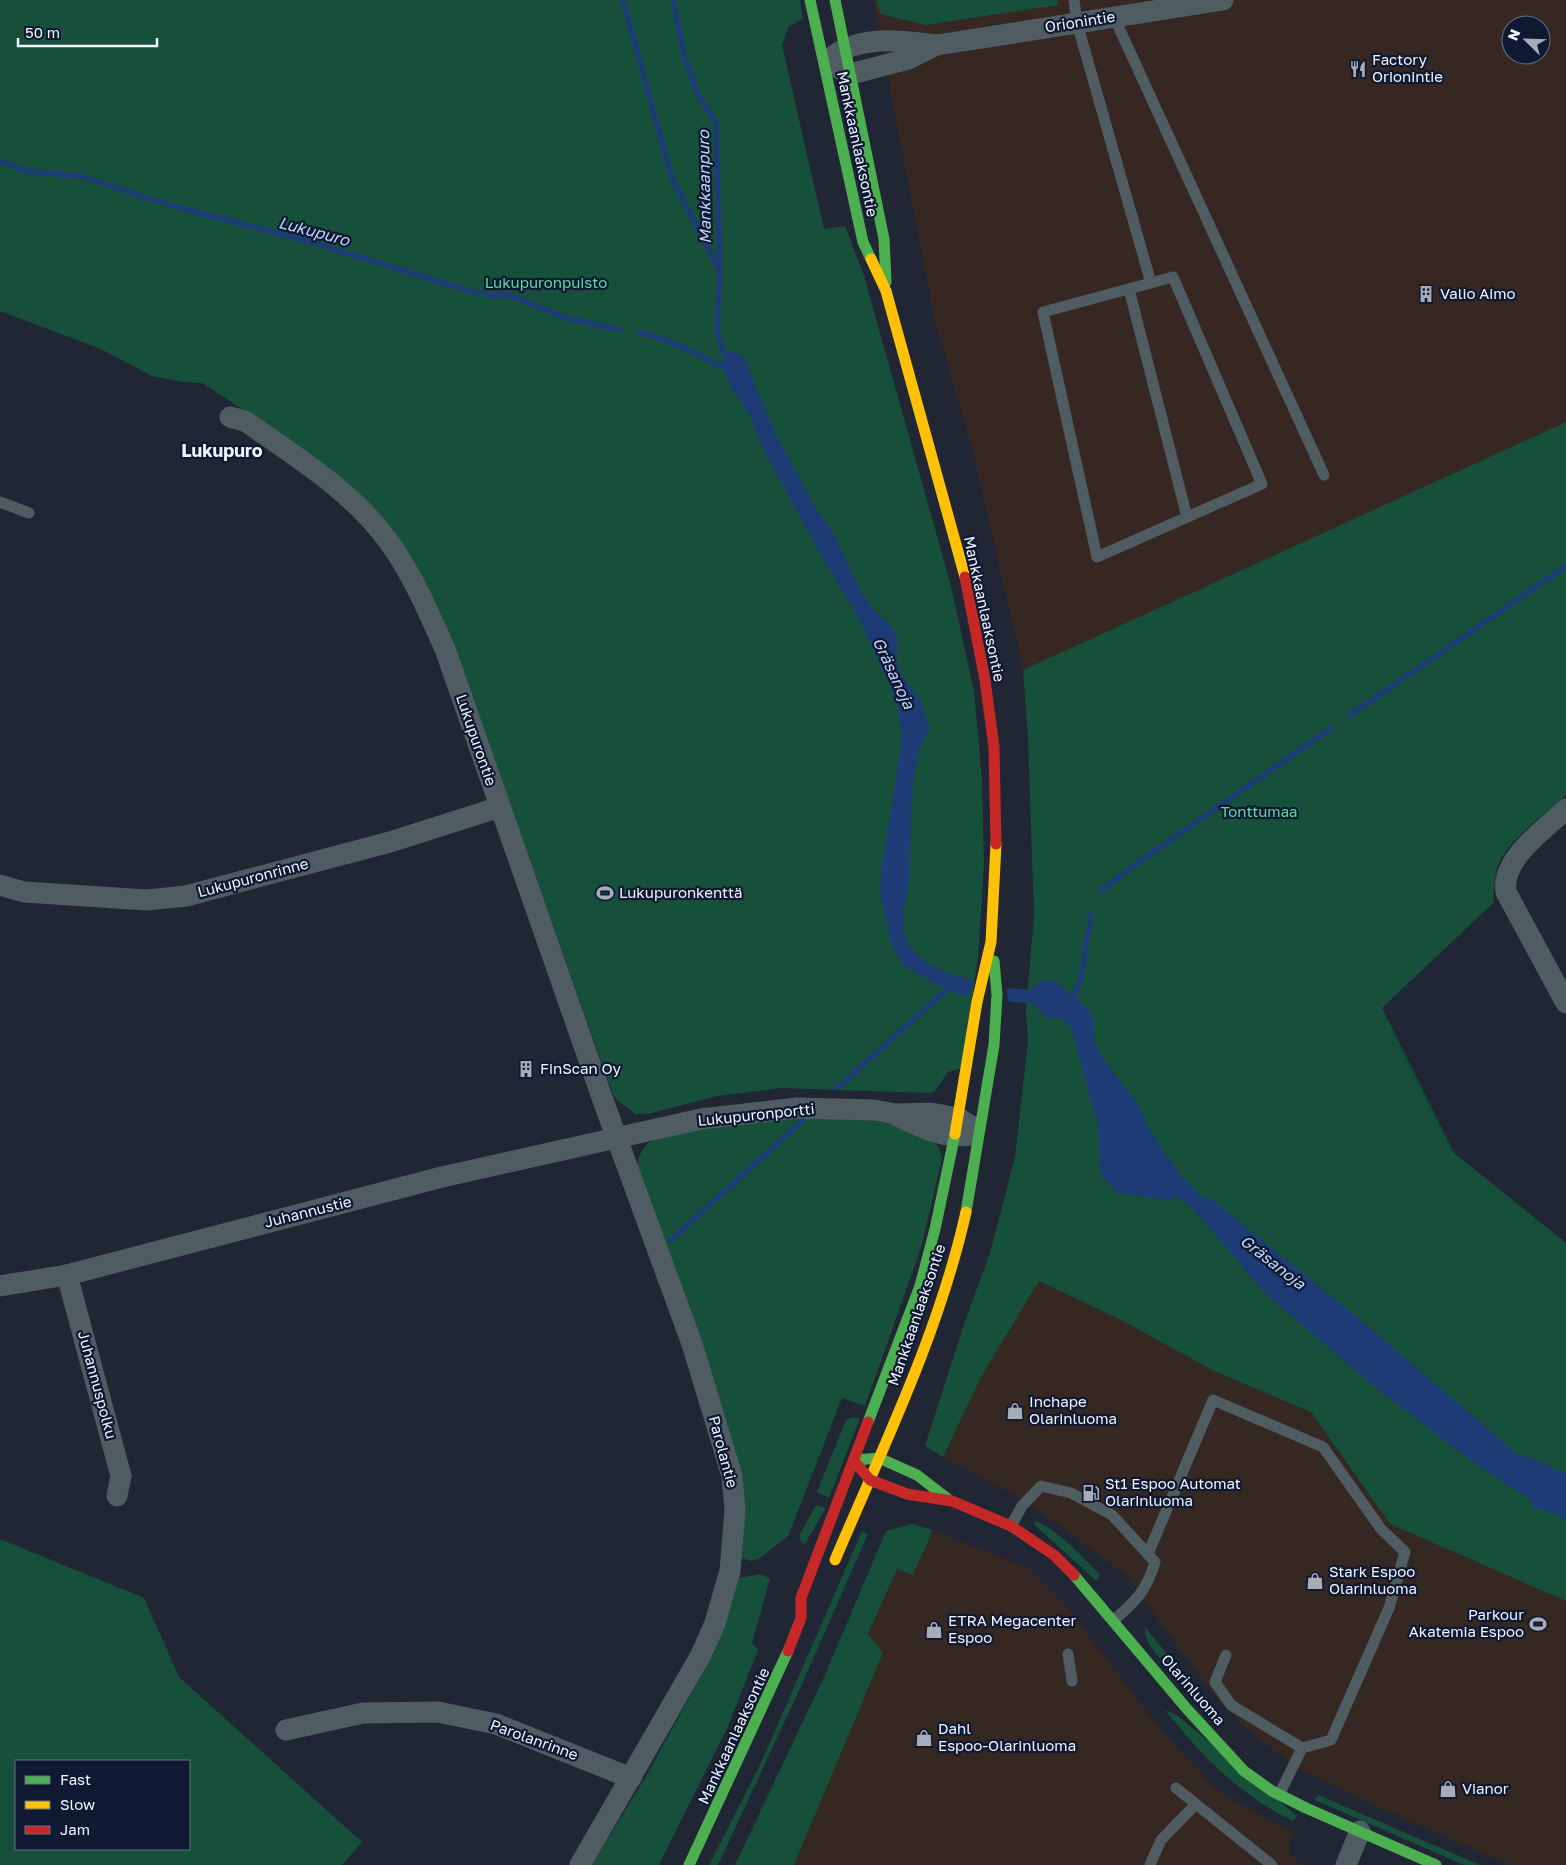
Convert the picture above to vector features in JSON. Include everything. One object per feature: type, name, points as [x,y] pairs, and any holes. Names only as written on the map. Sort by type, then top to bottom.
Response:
[{"type":"main road","name":"Mankkaanlaaksontie","points":[[801,1618],[801,1598],[920,1286],[935,1229],[956,1128],[977,1002],[991,942],[996,857],[994,747],[985,680],[964,572],[886,291],[863,242],[810,0]]},
{"type":"main road","name":"Mankkaanlaaksontie","points":[[835,0],[884,240],[886,291]]},
{"type":"main road","name":"Mankkaanlaaksontie","points":[[829,1574],[879,1458],[953,1264],[981,1134],[996,1033],[999,987],[991,942]]},
{"type":"main road","name":"Olarinluoma","points":[[853,1460],[879,1458],[917,1475],[952,1501],[1011,1526],[1054,1556],[1082,1582],[1187,1709],[1244,1771],[1279,1795],[1436,1865]]},
{"type":"main road","name":"Olarinluoma","points":[[853,1460],[870,1480],[907,1494],[952,1501]]},
{"type":"main road","name":"Mankkaanlaaksontie","points":[[690,1865],[745,1750],[801,1618],[815,1604]]},
{"type":"street","name":"Orionintie","points":[[824,62],[846,47],[873,41],[891,40],[937,45],[1224,0]]},
{"type":"street","name":"Orionintie","points":[[851,74],[908,59],[937,45]]},
{"type":"street","points":[[824,62],[851,74]]},
{"type":"street","name":"Lukupurontie","points":[[230,417],[245,422],[324,476],[386,537],[426,605],[444,649],[616,1137]]},
{"type":"street","name":"Lukupuronrinne","points":[[0,885],[24,892],[122,899],[147,900],[186,896],[390,842],[500,807]]},
{"type":"street","points":[[1566,809],[1513,860],[1505,884],[1506,892],[1566,1003]]},
{"type":"street","name":"Lukupuronportti","points":[[616,1137],[701,1119],[797,1108],[874,1110],[896,1114],[931,1113],[956,1128],[981,1134]]},
{"type":"street","name":"Juhannustie","points":[[0,1286],[67,1274],[442,1177],[616,1137]]},
{"type":"street","name":"Parolantie","points":[[580,1865],[706,1648],[716,1623],[730,1571],[735,1509],[732,1476],[692,1344],[616,1137]]},
{"type":"street","name":"Juhannuspolku","points":[[67,1274],[121,1476],[117,1496]]},
{"type":"street","name":"Parolanrinne","points":[[286,1730],[363,1713],[438,1712],[496,1724],[632,1778]]},
{"type":"street","points":[[1346,1865],[1360,1832]]},
{"type":"lane","points":[[1074,0],[1077,23],[1151,283]]},
{"type":"lane","points":[[1114,17],[1324,475]]},
{"type":"lane","points":[[1173,277],[1262,484],[1097,557],[1043,312],[1151,283],[1173,277]]},
{"type":"lane","points":[[1130,289],[1187,517]]},
{"type":"lane","points":[[0,502],[29,513]]},
{"type":"lane","points":[[1148,1554],[1213,1400],[1323,1447],[1381,1529],[1405,1552],[1389,1608],[1331,1740],[1302,1748],[1231,1705],[1215,1682],[1226,1655]]},
{"type":"lane","points":[[1011,1526],[1022,1506],[1041,1486],[1071,1493],[1112,1515],[1155,1562],[1149,1583],[1132,1604],[1114,1620]]},
{"type":"lane","points":[[1068,1654],[1072,1681]]},
{"type":"lane","points":[[1279,1795],[1302,1748]]},
{"type":"lane","points":[[1176,1788],[1272,1865]]},
{"type":"lane","points":[[1150,1865],[1161,1840],[1196,1804]]},
{"type":"shaded area","points":[[873,0],[1566,0],[1566,422],[1023,670],[972,447],[935,322]]},
{"type":"shaded area","points":[[1039,1281],[1121,1320],[1214,1371],[1311,1412],[1390,1524],[1566,1601],[1566,1865],[1508,1865],[1299,1769],[1245,1728],[1211,1692],[1125,1574],[1030,1504],[943,1457],[981,1377]]},
{"type":"shaded area","points":[[933,1530],[1028,1568],[1066,1606],[1159,1728],[1209,1782],[1221,1793],[1293,1833],[1289,1843],[1290,1854],[1302,1865],[794,1865],[883,1653],[868,1635],[897,1569],[913,1575]]},
{"type":"green space","name":"Lukupuronpuisto","points":[[0,0],[800,0],[803,19],[789,26],[782,45],[824,229],[845,226],[864,276],[951,586],[974,691],[982,780],[984,865],[978,957],[962,1068],[948,1072],[934,1092],[929,1093],[781,1088],[717,1096],[648,1114],[635,1114],[614,1097],[458,657],[392,530],[264,423],[202,383],[183,382],[152,376],[101,349],[0,311]]},
{"type":"green space","points":[[876,0],[1057,0],[1058,5],[926,25],[880,14]]},
{"type":"green space","name":"Tonttumaa","points":[[1566,422],[1566,795],[1523,832],[1502,857],[1496,873],[1493,903],[1382,1008],[1454,1153],[1566,1243],[1566,1601],[1390,1524],[1311,1412],[1214,1371],[1121,1320],[1039,1281],[981,1377],[943,1457],[925,1446],[965,1321],[990,1253],[1015,1157],[1028,1042],[1026,1010],[1034,916],[1028,738],[1023,670]]},
{"type":"green space","points":[[834,1116],[889,1123],[917,1132],[929,1138],[937,1145],[942,1159],[921,1248],[865,1406],[842,1398],[788,1536],[760,1558],[751,1561],[739,1557],[741,1517],[637,1165],[643,1149],[648,1143],[656,1139],[742,1120]]},
{"type":"green space","points":[[853,1417],[860,1418],[829,1498],[817,1492],[846,1420]]},
{"type":"green space","points":[[816,1505],[826,1508],[805,1544],[801,1542],[799,1536]]},
{"type":"green space","points":[[1035,1521],[1062,1537],[1078,1552],[1100,1575],[1096,1581],[1035,1525]]},
{"type":"green space","points":[[912,1524],[933,1530],[913,1575],[897,1569],[868,1634],[883,1653],[794,1865],[735,1865],[825,1675],[886,1531]]},
{"type":"green space","points":[[862,1531],[868,1534],[802,1684],[718,1865],[709,1865],[760,1765]]},
{"type":"green space","points":[[0,1539],[144,1598],[179,1677],[362,1842],[342,1865],[0,1865]]},
{"type":"green space","points":[[761,1574],[770,1579],[752,1643],[758,1650],[727,1728],[659,1865],[592,1865],[645,1778],[713,1655],[739,1578]]},
{"type":"green space","points":[[1145,1627],[1192,1685],[1154,1652],[1149,1644]]},
{"type":"green space","points":[[1165,1710],[1178,1716],[1297,1816],[1293,1821],[1255,1799],[1223,1773],[1193,1743]]},
{"type":"green space","points":[[1318,1795],[1480,1865],[1464,1865],[1315,1800]]},
{"type":"water","name":"Gräsanoja","points":[[723,351],[736,353],[746,362],[775,433],[818,512],[834,534],[860,590],[872,608],[890,625],[897,636],[897,663],[903,677],[919,698],[930,729],[917,759],[914,779],[909,878],[903,920],[904,929],[909,945],[921,959],[947,972],[974,981],[969,997],[951,992],[903,965],[891,944],[880,894],[882,866],[902,739],[897,702],[860,621],[818,550],[763,449],[749,414],[732,389],[723,368]]},
{"type":"water","name":"Gräsanoja","points":[[1045,980],[1055,981],[1089,1010],[1093,1017],[1095,1044],[1105,1061],[1138,1104],[1147,1125],[1181,1175],[1205,1199],[1208,1197],[1214,1201],[1375,1332],[1516,1453],[1549,1465],[1559,1472],[1566,1472],[1566,1520],[1548,1511],[1535,1509],[1529,1499],[1474,1463],[1371,1384],[1264,1292],[1194,1210],[1177,1196],[1170,1200],[1117,1193],[1100,1172],[1098,1126],[1071,1027],[1061,1018],[1047,1018],[1032,1003],[1009,1002],[1006,988],[1032,990],[1032,986]]},
{"type":"waterway","points":[[623,0],[671,176],[718,268]]},
{"type":"waterway","name":"Mankkaanpuro","points":[[673,0],[683,52],[696,92],[716,122],[720,271],[717,330],[723,351]]},
{"type":"waterway","name":"Lukupuro","points":[[0,161],[27,171],[79,176],[170,205],[310,242],[473,292],[495,296],[505,294],[567,318],[620,330]]},
{"type":"waterway","name":"Lukupuro","points":[[640,333],[670,342],[698,354],[717,365],[730,368]]},
{"type":"waterway","points":[[1349,716],[1566,566]]},
{"type":"waterway","points":[[1101,891],[1129,869],[1331,728]]},
{"type":"waterway","points":[[1075,1003],[1074,997],[1081,977],[1091,915]]},
{"type":"waterway","points":[[837,1088],[953,984]]},
{"type":"waterway","points":[[671,1240],[802,1121]]},
{"type":"traffic: fast","points":[[810,0],[863,242],[871,259]]},
{"type":"traffic: fast","points":[[835,0],[884,239],[886,282]]},
{"type":"traffic: fast","points":[[966,1212],[994,1045],[997,995],[994,961]]},
{"type":"traffic: fast","points":[[868,1422],[920,1286],[935,1229],[955,1134]]},
{"type":"traffic: fast","points":[[856,1460],[879,1458],[917,1475],[948,1499]]},
{"type":"traffic: fast","points":[[1074,1575],[1187,1709],[1244,1771],[1272,1791],[1306,1808],[1436,1865]]},
{"type":"traffic: fast","points":[[689,1865],[788,1651]]},
{"type":"traffic: slow","points":[[871,259],[886,291],[965,577]]},
{"type":"traffic: slow","points":[[955,1134],[977,1002],[991,942],[996,844]]},
{"type":"traffic: slow","points":[[835,1560],[925,1345],[955,1257],[966,1212]]},
{"type":"traffic: jam","points":[[965,577],[985,680],[994,747],[996,844]]},
{"type":"traffic: jam","points":[[788,1651],[801,1618],[801,1598],[868,1422]]},
{"type":"traffic: jam","points":[[854,1461],[870,1480],[907,1494],[952,1501],[1011,1526],[1054,1555],[1074,1575]]},
{"type":"place","name":"Factory Orionintie","points":[[1358,69]]},
{"type":"place","name":"Valio Aimo","points":[[1426,294]]},
{"type":"place","name":"Lukupuronkenttä","points":[[605,893]]},
{"type":"place","name":"FinScan Oy","points":[[526,1069]]},
{"type":"place","name":"Inchape Olarinluoma","points":[[1015,1411]]},
{"type":"place","name":"St1 Espoo Automat Olarinluoma","points":[[1091,1493]]},
{"type":"place","name":"Stark Espoo Olarinluoma","points":[[1315,1581]]},
{"type":"place","name":"Parkour Akatemia Espoo","points":[[1538,1624]]},
{"type":"place","name":"ETRA Megacenter Espoo","points":[[934,1630]]},
{"type":"place","name":"Dahl Espoo-Olarinluoma","points":[[924,1738]]},
{"type":"place","name":"Vianor","points":[[1448,1789]]},
{"type":"district","name":"Lukupuro","points":[[222,451]]}]
